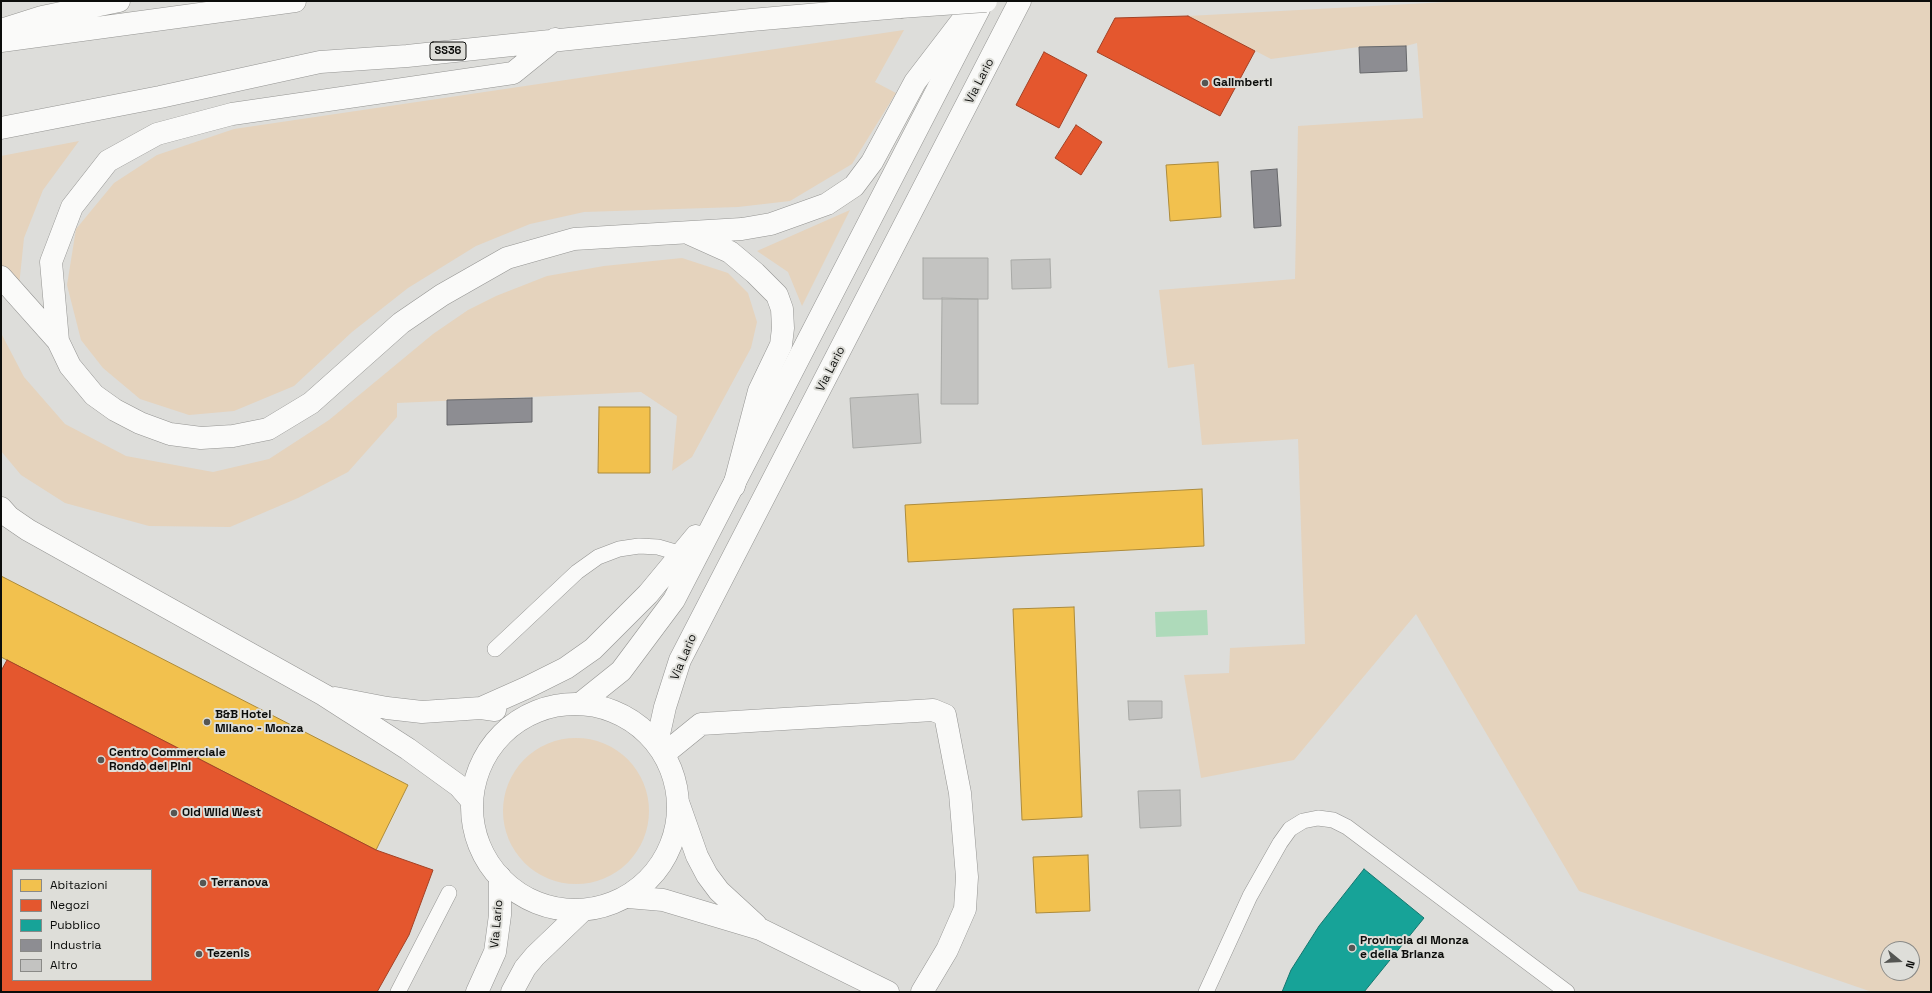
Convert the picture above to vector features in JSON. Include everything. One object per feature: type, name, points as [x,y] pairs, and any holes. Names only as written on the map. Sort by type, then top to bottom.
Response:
[{"type":"main road","points":[[1,30],[42,17],[119,1]]},
{"type":"main road","points":[[1,41],[295,1]]},
{"type":"main road","points":[[1,277],[58,341],[70,366],[94,395],[115,410],[140,423],[170,434],[201,438],[233,436],[268,429],[311,403],[401,323],[442,294],[507,258],[574,239],[742,229],[771,224],[827,204],[854,186],[872,162],[915,82],[977,1]]},
{"type":"main road","points":[[581,703],[621,671],[674,600],[984,1]]},
{"type":"main road","name":"SS36","points":[[1,128],[168,95],[320,62],[407,56],[556,39],[751,20],[984,1]]},
{"type":"main road","name":"Via Lario","points":[[661,748],[665,707],[680,660],[1020,1]]},
{"type":"main road","points":[[58,341],[51,262],[72,207],[108,161],[157,134],[232,114],[513,73],[556,39]]},
{"type":"main road","points":[[481,708],[566,668],[593,649],[648,594],[682,554],[734,486],[760,391],[781,345],[783,328],[782,309],[777,295],[755,273],[730,252],[687,232]]},
{"type":"main road","points":[[1,508],[9,517],[28,530],[324,695],[408,749],[459,786],[472,801]]},
{"type":"main road","points":[[1,523],[28,530]]},
{"type":"main road","points":[[324,695],[387,708],[422,712],[481,708],[528,714]]},
{"type":"main road","points":[[581,703],[610,709],[636,722],[661,748],[675,778],[678,805],[674,836],[661,864],[645,885],[628,897],[582,910],[560,908],[537,903],[517,892],[500,877],[487,860],[478,842],[473,822],[472,801],[480,766],[500,736],[528,714],[557,705],[581,703]]},
{"type":"main road","points":[[661,748],[701,724],[933,710],[944,715],[960,793],[967,877],[965,909],[947,950],[922,992]]},
{"type":"main road","points":[[678,805],[697,856],[707,874],[719,892],[760,929]]},
{"type":"main road","name":"Via Lario","points":[[477,992],[495,952],[500,915],[500,877]]},
{"type":"main road","points":[[628,897],[663,900],[760,929],[888,992]]},
{"type":"main road","points":[[512,992],[525,968],[535,956],[582,910]]},
{"type":"lane","points":[[495,649],[577,572],[598,557],[619,549],[639,546],[658,547],[682,554]]},
{"type":"lane","points":[[1206,992],[1250,896],[1280,843],[1290,829],[1303,821],[1318,818],[1334,820],[1347,827],[1567,992]]},
{"type":"lane","points":[[398,992],[449,893]]},
{"type":"shaded area","points":[[1465,1],[1931,1],[1931,992],[1872,992],[1579,891],[1416,614],[1294,760],[1201,778],[1184,675],[1229,673],[1230,648],[1305,644],[1298,439],[1202,445],[1194,364],[1168,368],[1159,290],[1295,279],[1298,126],[1423,118],[1417,43],[1406,46],[1359,47],[1271,59],[1188,16]]},
{"type":"shaded area","points":[[904,30],[875,82],[896,93],[852,164],[790,201],[738,207],[584,212],[530,224],[476,246],[408,288],[352,332],[294,386],[234,411],[189,415],[140,399],[103,368],[81,340],[67,285],[76,229],[114,183],[157,155],[234,129]]},
{"type":"shaded area","points":[[79,141],[43,190],[24,238],[19,286],[1,270],[1,156]]},
{"type":"shaded area","points":[[850,210],[802,306],[788,272],[757,251]]},
{"type":"shaded area","points":[[682,258],[728,273],[748,293],[757,322],[751,348],[692,457],[672,471],[677,416],[641,392],[397,403],[397,417],[348,472],[298,498],[230,527],[149,526],[65,503],[21,475],[1,451],[1,333],[24,377],[65,424],[126,456],[213,472],[269,459],[329,420],[433,334],[468,310],[496,296],[547,276],[604,266]]},
{"type":"shaded area","points":[[1207,610],[1208,635],[1156,637],[1155,612]]},
{"type":"shaded area","points":[[569,738],[583,738],[611,746],[623,754],[633,764],[644,783],[648,797],[648,825],[641,846],[633,858],[623,868],[604,879],[583,884],[569,884],[541,876],[529,868],[519,858],[508,839],[503,818],[503,804],[511,776],[519,764],[529,754],[548,743]]},
{"type":"building: Abitazioni","points":[[1218,162],[1221,217],[1170,221],[1166,165]]},
{"type":"building: Abitazioni","points":[[599,407],[650,407],[650,473],[598,473]]},
{"type":"building: Abitazioni","points":[[1202,489],[1204,546],[908,562],[905,505]]},
{"type":"building: Abitazioni","name":"B&B Hotel Milano - Monza","points":[[1,576],[408,785],[376,850],[1,657]]},
{"type":"building: Abitazioni","points":[[1074,607],[1082,817],[1022,820],[1013,609]]},
{"type":"building: Abitazioni","points":[[1088,855],[1090,911],[1036,913],[1033,857]]},
{"type":"building: Negozi","points":[[1188,16],[1255,51],[1220,116],[1097,52],[1115,18]]},
{"type":"building: Negozi","points":[[1044,52],[1087,75],[1059,128],[1016,105]]},
{"type":"building: Negozi","points":[[1076,125],[1102,142],[1081,175],[1055,158]]},
{"type":"building: Negozi","name":"Centro Commerciale Rondò dei Pini","points":[[7,660],[376,850],[433,870],[409,935],[377,992],[1,992],[1,671]]},
{"type":"building: Pubblico","name":"Provincia di Monza e della Brianza","points":[[1364,869],[1424,918],[1364,992],[1282,992],[1291,970],[1319,926]]},
{"type":"building: Industria","points":[[1406,46],[1407,71],[1360,73],[1359,47]]},
{"type":"building: Industria","points":[[1277,169],[1281,226],[1254,228],[1251,171]]},
{"type":"building: Industria","points":[[532,398],[532,422],[447,425],[447,400]]},
{"type":"building: Altro","points":[[923,258],[988,258],[988,299],[923,299]]},
{"type":"building: Altro","points":[[1050,259],[1051,288],[1012,289],[1011,260]]},
{"type":"building: Altro","points":[[942,298],[978,299],[978,404],[941,404]]},
{"type":"building: Altro","points":[[918,394],[921,443],[853,448],[850,398]]},
{"type":"building: Altro","points":[[1128,701],[1162,701],[1162,718],[1129,720]]},
{"type":"building: Altro","points":[[1180,790],[1181,826],[1140,828],[1138,791]]},
{"type":"place","name":"Galimberti","points":[[1205,83]]},
{"type":"place","name":"B&B Hotel Milano - Monza","points":[[207,722]]},
{"type":"place","name":"Centro Commerciale Rondò dei Pini","points":[[101,760]]},
{"type":"place","name":"Old Wild West","points":[[174,813]]},
{"type":"place","name":"Terranova","points":[[203,883]]},
{"type":"place","name":"Provincia di Monza e della Brianza","points":[[1352,948]]},
{"type":"place","name":"Tezenis","points":[[199,954]]}]
